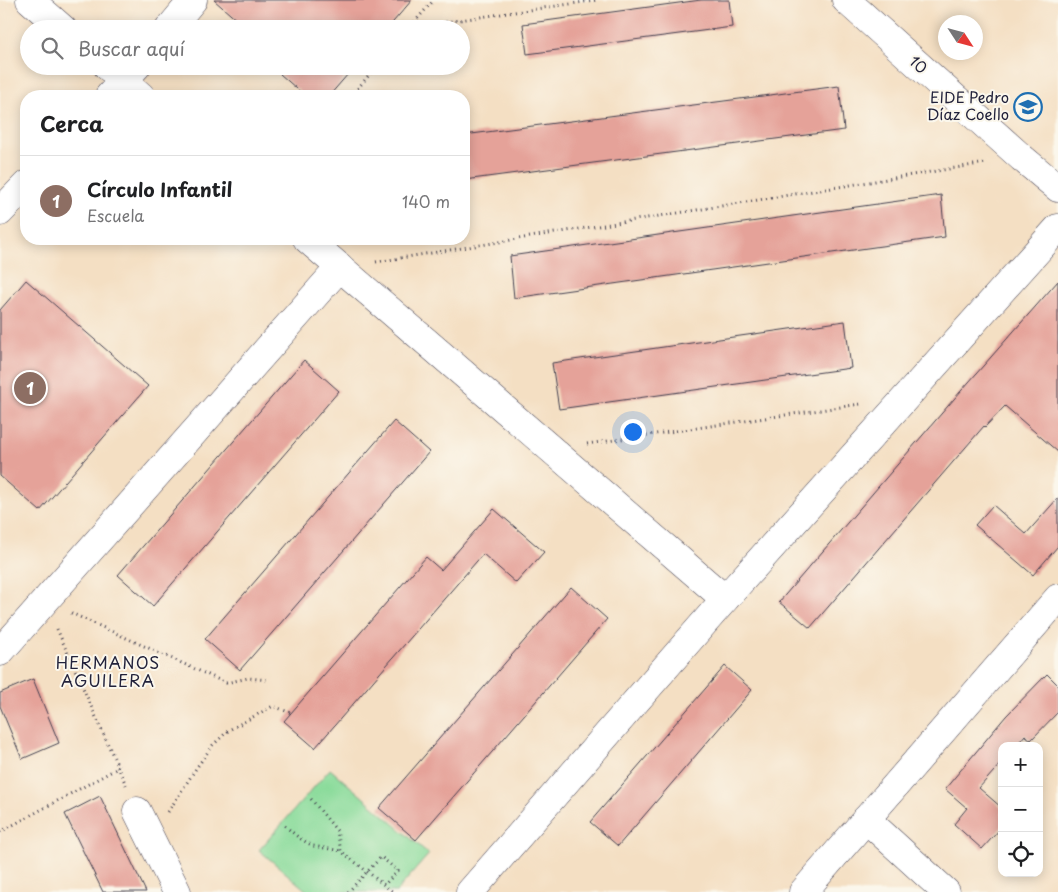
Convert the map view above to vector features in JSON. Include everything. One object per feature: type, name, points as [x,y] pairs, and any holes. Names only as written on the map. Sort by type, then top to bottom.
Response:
[{"type":"street","points":[[30,0],[53,20]]},
{"type":"street","points":[[176,20],[193,0]]},
{"type":"street","name":"10","points":[[846,0],[1058,188]]},
{"type":"street","points":[[0,212],[20,190]]},
{"type":"street","points":[[470,892],[725,599],[1058,228]]},
{"type":"street","points":[[313,245],[725,599]]},
{"type":"street","points":[[0,652],[340,267]]},
{"type":"street","points":[[803,892],[1058,598]]},
{"type":"street","points":[[137,811],[177,892]]},
{"type":"street","points":[[866,820],[946,892]]},
{"type":"path","points":[[417,20],[434,0]]},
{"type":"path","points":[[464,20],[598,0]]},
{"type":"path","points":[[356,90],[369,75]]},
{"type":"path","points":[[340,267],[1022,158]]},
{"type":"path","points":[[552,449],[906,397]]},
{"type":"path","points":[[44,601],[226,683],[248,678],[270,680]]},
{"type":"path","points":[[44,601],[137,811]]},
{"type":"path","points":[[151,840],[196,767],[213,744],[229,730],[273,706],[291,713]]},
{"type":"path","points":[[0,832],[118,768]]},
{"type":"path","points":[[311,799],[337,831],[341,851]]},
{"type":"path","points":[[285,826],[299,838],[313,846],[341,851],[393,892]]},
{"type":"path","points":[[348,892],[381,857],[398,871],[384,885]]},
{"type":"green space","points":[[330,769],[429,854],[396,892],[308,892],[259,850]]},
{"type":"building","points":[[214,0],[412,0],[395,20],[237,20]]},
{"type":"building","points":[[701,0],[729,0],[732,27],[527,54],[523,24]]},
{"type":"building","points":[[281,75],[347,75],[334,90],[298,90]]},
{"type":"building","points":[[839,86],[844,130],[470,179],[470,134]]},
{"type":"building","points":[[941,195],[945,237],[514,298],[510,256]]},
{"type":"building","points":[[26,280],[148,386],[40,511],[0,476],[0,310]]},
{"type":"building","points":[[1058,281],[1058,452],[1005,406],[984,426],[810,628],[779,602]]},
{"type":"building","points":[[845,321],[851,368],[559,409],[552,363]]},
{"type":"building","points":[[304,360],[339,391],[153,606],[118,575]]},
{"type":"building","points":[[394,421],[429,452],[240,670],[205,639]]},
{"type":"building","points":[[1058,498],[1058,546],[1033,575],[975,525],[993,505],[1026,534]]},
{"type":"building","points":[[494,509],[544,552],[516,583],[483,554],[315,748],[284,721],[426,557],[441,570]]},
{"type":"building","points":[[571,587],[607,619],[416,840],[379,808]]},
{"type":"building","points":[[725,666],[752,690],[618,846],[590,822]]},
{"type":"building","points":[[1047,674],[1058,685],[1058,712],[1031,740],[1025,735],[1019,742],[998,742],[998,767],[979,788],[998,805],[998,831],[982,849],[954,824],[967,808],[945,789],[1006,716]]},
{"type":"building","points":[[33,679],[59,743],[22,759],[0,706],[0,693]]},
{"type":"building","points":[[100,796],[146,892],[103,892],[65,814]]},
{"type":"place","name":"EIDE Pedro Díaz Coello","points":[[1028,107]]},
{"type":"place","name":"Círculo Infantil","points":[[30,388]]},
{"type":"district","name":"HERMANOS AGUILERA","points":[[108,672]]}]
